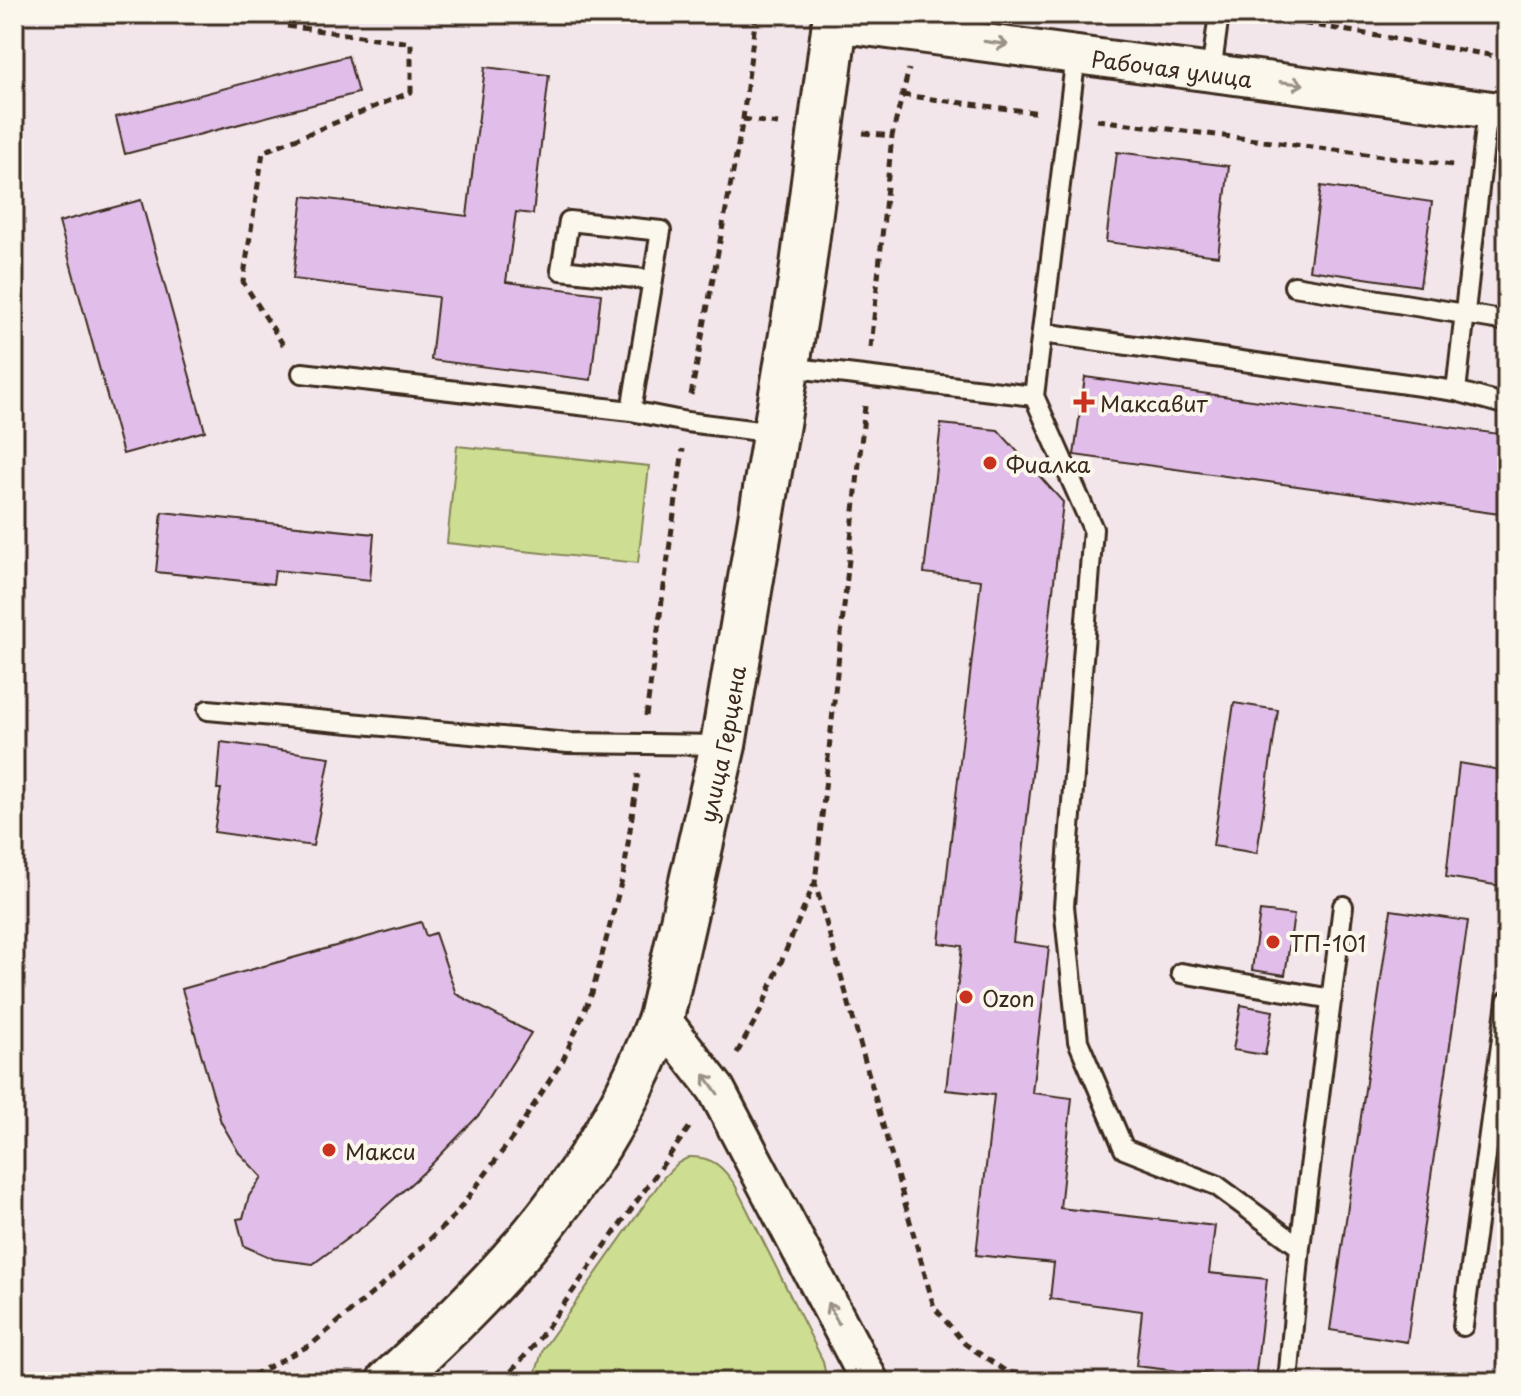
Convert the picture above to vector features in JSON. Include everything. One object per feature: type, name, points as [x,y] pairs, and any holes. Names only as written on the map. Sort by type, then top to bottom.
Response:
[{"type":"main road","name":"улица Герцена","points":[[389,1382],[493,1283],[560,1205],[602,1141],[645,1061],[661,1018],[723,745],[803,265],[836,19]]},
{"type":"street","name":"Рабочая улица","points":[[836,19],[1076,55],[1498,110]]},
{"type":"street","points":[[661,1018],[716,1089],[870,1382]]},
{"type":"lane","points":[[1211,73],[1219,14]]},
{"type":"lane","points":[[1076,55],[1034,396],[1093,529],[1064,906],[1078,1041],[1124,1149],[1216,1185],[1300,1247]]},
{"type":"lane","points":[[1456,391],[1482,168],[1498,110]]},
{"type":"lane","points":[[631,411],[653,280],[661,231],[569,221],[561,270],[653,280]]},
{"type":"lane","points":[[1294,286],[1507,321]]},
{"type":"lane","points":[[1042,333],[1456,391],[1507,405]]},
{"type":"lane","points":[[787,367],[1034,396]]},
{"type":"lane","points":[[302,373],[631,411],[687,422],[775,433]]},
{"type":"lane","points":[[208,710],[568,743],[723,745]]},
{"type":"lane","points":[[1288,1382],[1300,1247],[1343,906]]},
{"type":"lane","points":[[1181,973],[1332,999]]},
{"type":"lane","points":[[1463,1326],[1500,1107],[1507,1001]]},
{"type":"path","points":[[281,14],[286,26],[411,43],[411,92],[263,152],[243,282],[302,373]]},
{"type":"path","points":[[1249,14],[1507,58]]},
{"type":"path","points":[[502,1382],[536,1343],[716,1089],[760,1012],[815,883],[892,136],[919,33]]},
{"type":"path","points":[[902,95],[1482,168]]},
{"type":"path","points":[[815,883],[934,1307],[965,1344],[1007,1372],[1080,1382]]},
{"type":"green space","points":[[457,446],[649,466],[638,563],[447,543]]},
{"type":"green space","points":[[689,1157],[704,1158],[716,1164],[735,1185],[823,1361],[827,1382],[540,1382],[536,1372],[543,1349],[664,1177]]},
{"type":"building","points":[[348,56],[358,93],[125,154],[116,117]]},
{"type":"building","points":[[485,67],[549,75],[533,214],[516,212],[506,282],[601,294],[591,380],[431,360],[438,297],[293,279],[303,196],[467,216]]},
{"type":"building","points":[[1117,152],[1229,166],[1218,256],[1106,242]]},
{"type":"building","points":[[1321,186],[1432,202],[1420,286],[1309,270]]},
{"type":"building","points":[[141,200],[205,431],[123,454],[59,222]]},
{"type":"building","points":[[1085,377],[1507,435],[1507,515],[1074,455]]},
{"type":"building","points":[[941,424],[998,430],[1063,502],[1013,942],[1049,947],[1032,1093],[1072,1098],[1060,1208],[1215,1226],[1209,1273],[1267,1279],[1255,1380],[1136,1366],[1142,1311],[1050,1299],[1054,1263],[976,1255],[994,1095],[946,1090],[962,946],[939,943],[981,580],[924,573]]},
{"type":"building","points":[[162,512],[374,534],[370,580],[275,570],[273,584],[156,572]]},
{"type":"building","points":[[1234,703],[1278,710],[1257,853],[1213,846]]},
{"type":"building","points":[[221,742],[330,757],[313,846],[214,832],[221,789],[217,789]]},
{"type":"building","points":[[1459,763],[1507,771],[1507,887],[1446,877]]},
{"type":"building","points":[[1391,910],[1468,921],[1407,1342],[1330,1330]]},
{"type":"building","name":"ТП-101","points":[[1260,911],[1294,915],[1285,975],[1252,970]]},
{"type":"building","points":[[421,922],[426,936],[435,933],[456,994],[531,1033],[480,1114],[424,1172],[364,1226],[313,1264],[274,1259],[244,1246],[237,1219],[243,1218],[249,1196],[262,1177],[239,1153],[221,1122],[182,989]]},
{"type":"building","points":[[1241,1005],[1273,1011],[1265,1055],[1233,1050]]},
{"type":"place","name":"Максавит","points":[[1084,402]]},
{"type":"place","name":"Фиалка","points":[[990,463]]},
{"type":"place","name":"ТП-101","points":[[1273,942]]},
{"type":"place","name":"Ozon","points":[[966,997]]},
{"type":"place","name":"Макси","points":[[329,1150]]}]
